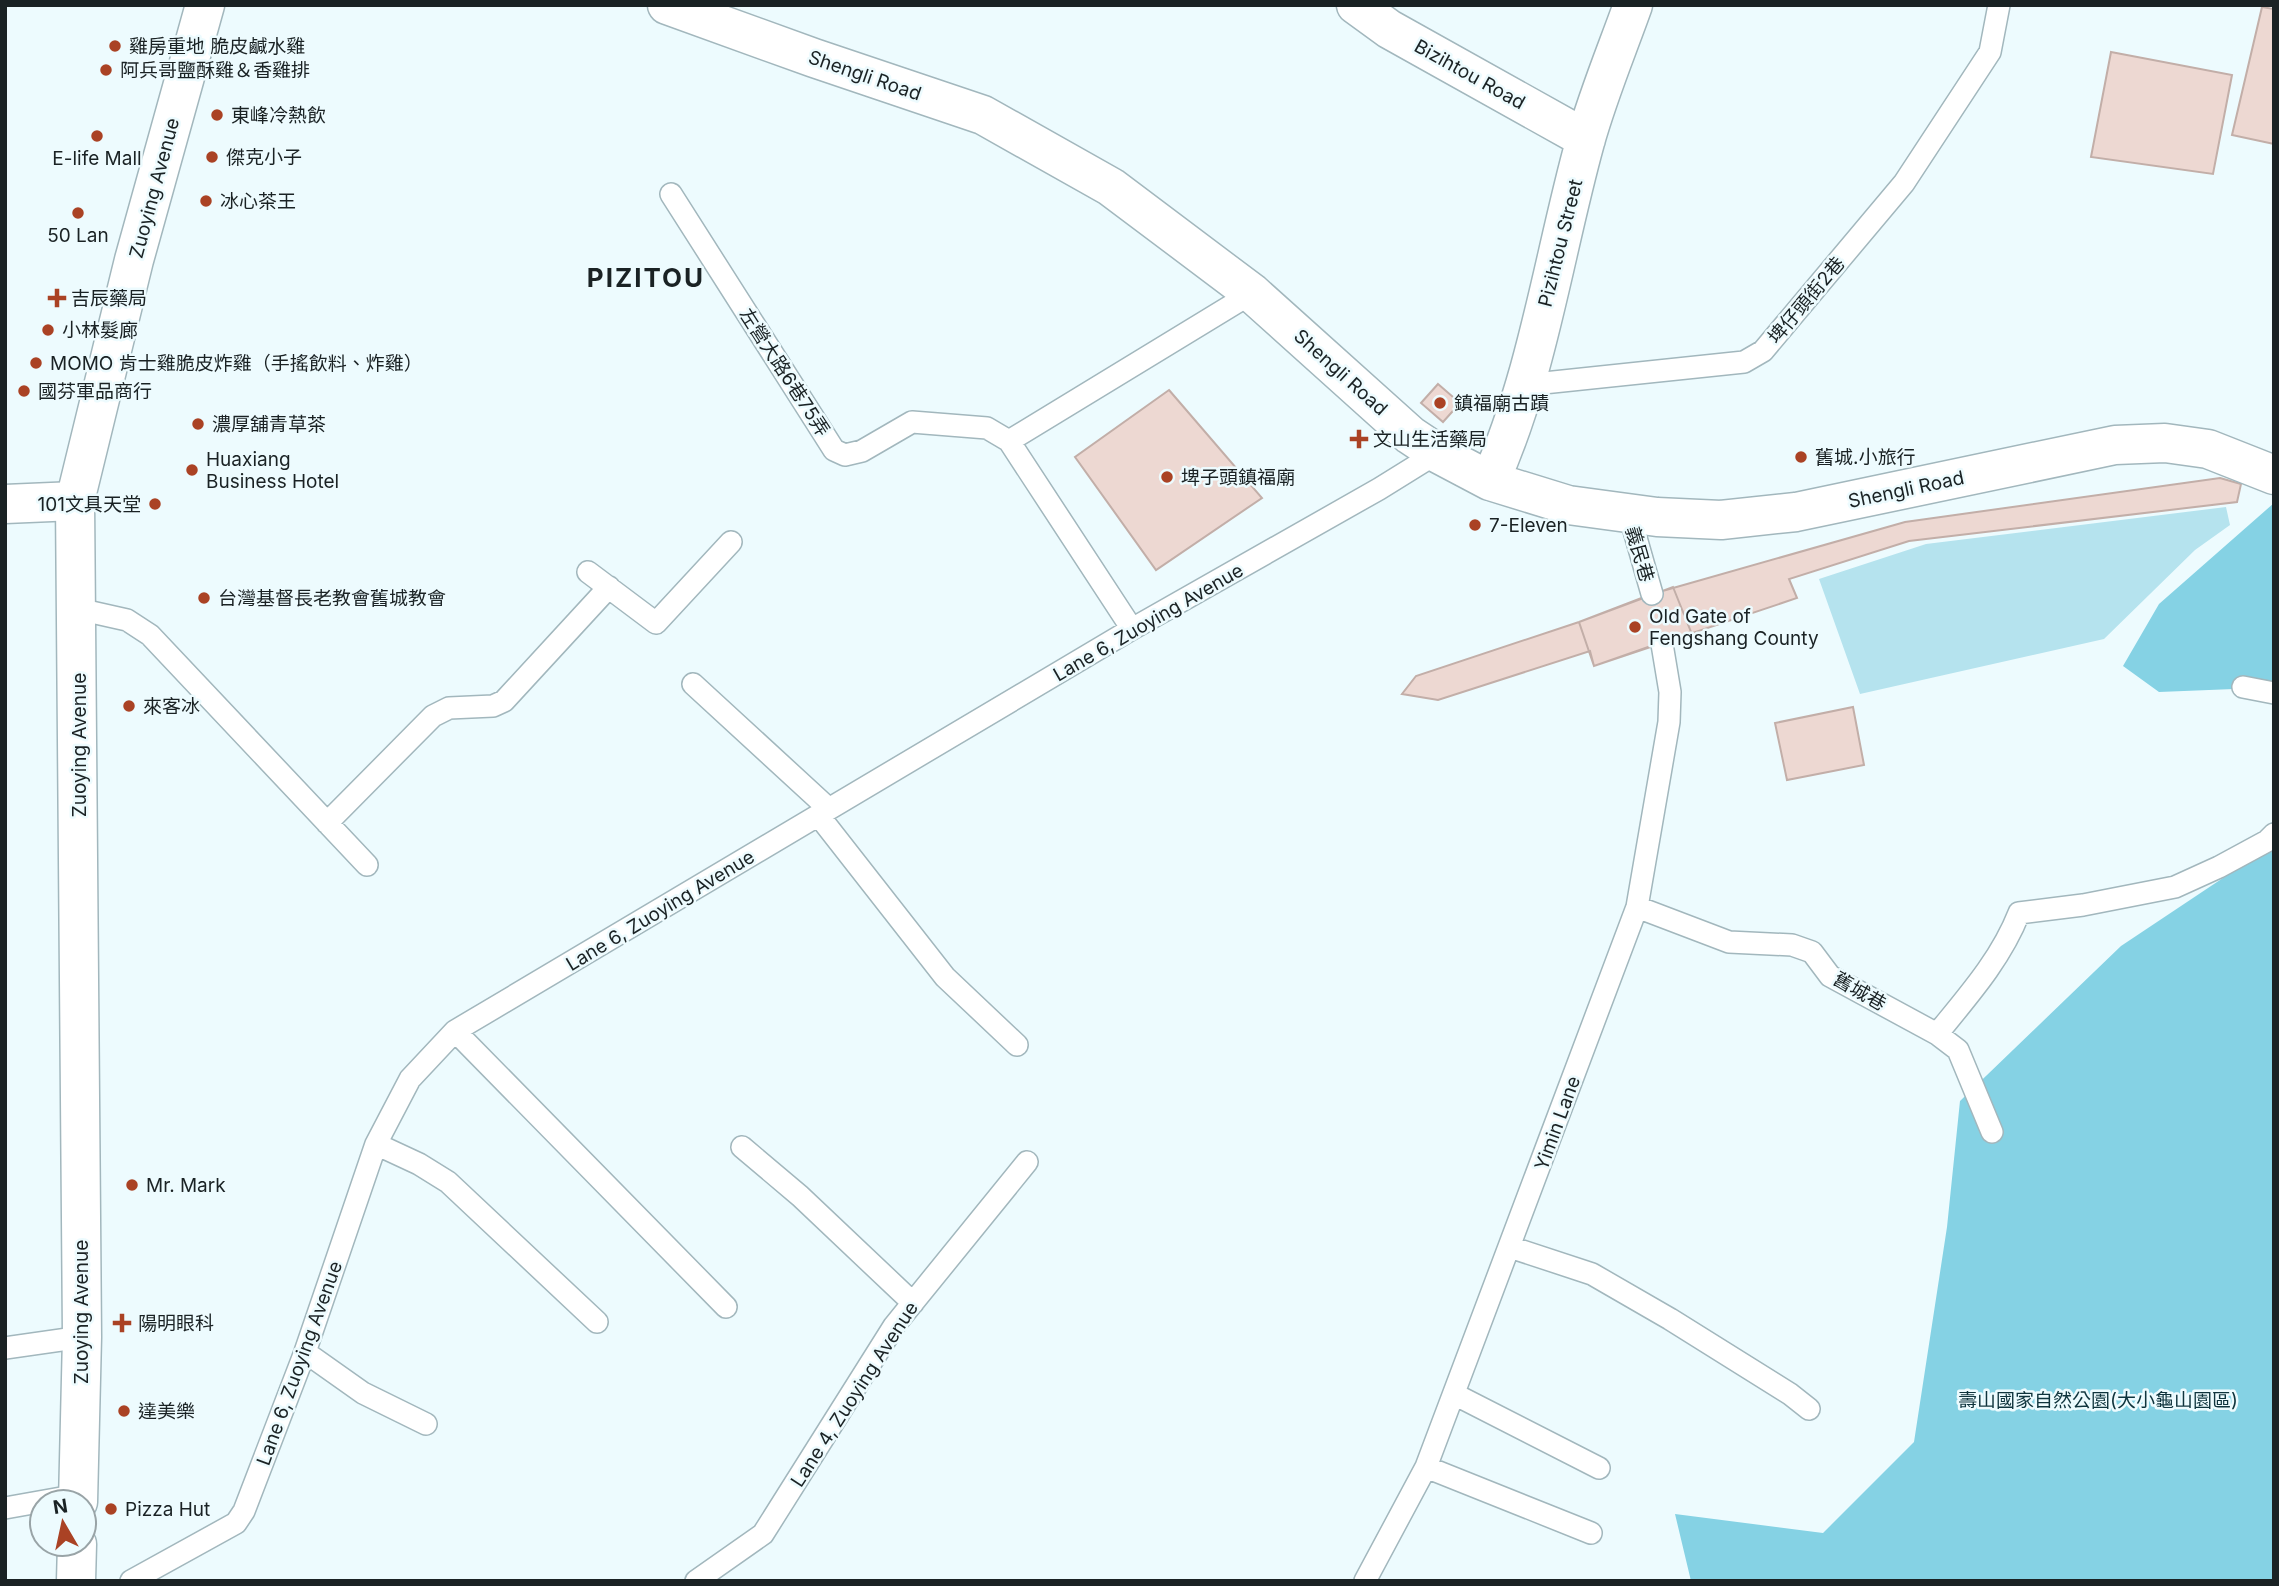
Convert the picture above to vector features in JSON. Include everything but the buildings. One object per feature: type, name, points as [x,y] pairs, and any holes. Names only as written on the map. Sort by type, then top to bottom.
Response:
[{"type":"street","name":"Zuoying Avenue","points":[[78,1488],[82,1337],[75,500],[134,260],[205,5]]},
{"type":"street","name":"Shengli Road","points":[[667,5],[983,115],[1111,187],[1252,293],[1410,435],[1437,453],[1490,481],[1568,505],[1657,517],[1721,520],[1796,512],[2115,446],[2165,443],[2208,449],[2274,475]]},
{"type":"street","name":"Bizihtou Road","points":[[1356,5],[1389,29],[1586,139]]},
{"type":"street","name":"Pizihtou Street","points":[[1490,481],[1504,450],[1524,385],[1586,139],[1633,5]]},
{"type":"street","points":[[5,504],[75,500]]},
{"type":"street","points":[[76,1581],[77,1558]]},
{"type":"lane","name":"埤仔頭街2巷","points":[[1524,385],[1744,362],[1763,351],[1904,183],[1990,52],[2000,5]]},
{"type":"lane","name":"左營大路6巷75弄","points":[[671,194],[834,450],[845,455],[862,452],[912,422],[987,428],[1009,441]]},
{"type":"lane","points":[[1132,629],[1009,441],[1252,293]]},
{"type":"lane","name":"Lane 6, Zuoying Avenue","points":[[131,1581],[236,1523],[244,1511],[305,1352],[376,1144],[410,1079],[455,1031],[1132,629],[1379,489],[1437,453]]},
{"type":"lane","name":"義民巷","points":[[1629,513],[1652,594]]},
{"type":"lane","points":[[589,572],[656,623],[731,542]]},
{"type":"lane","points":[[327,823],[433,716],[449,708],[493,706],[504,701],[609,587]]},
{"type":"lane","points":[[78,609],[127,620],[150,635],[367,865]]},
{"type":"lane","name":"Yimin Lane","points":[[1365,1581],[1426,1467],[1637,907],[1669,722],[1670,692],[1662,644]]},
{"type":"lane","points":[[693,684],[824,813],[945,977],[1017,1045]]},
{"type":"lane","points":[[2242,687],[2274,693]]},
{"type":"lane","points":[[1937,1034],[1985,974],[2011,933],[2019,913],[2083,905],[2175,887],[2267,841],[2274,834]]},
{"type":"lane","name":"舊城巷","points":[[1637,907],[1729,942],[1792,945],[1812,952],[1830,976],[1937,1034],[1958,1050],[1993,1132]]},
{"type":"lane","points":[[455,1031],[726,1307]]},
{"type":"lane","points":[[376,1144],[419,1164],[448,1182],[597,1322]]},
{"type":"lane","points":[[742,1147],[800,1196],[913,1303]]},
{"type":"lane","name":"Lane 4, Zuoying Avenue","points":[[696,1581],[763,1534],[894,1326],[1027,1162]]},
{"type":"lane","points":[[1510,1247],[1592,1273],[1790,1394],[1809,1409]]},
{"type":"lane","points":[[5,1348],[82,1337]]},
{"type":"lane","points":[[305,1352],[363,1393],[426,1424]]},
{"type":"lane","points":[[1454,1394],[1599,1468]]},
{"type":"lane","points":[[1426,1467],[1591,1533]]},
{"type":"lane","points":[[5,1508],[28,1505]]},
{"type":"shaded area","points":[[2226,507],[2230,525],[2195,550],[2104,639],[1860,694],[1819,579],[1926,544]]},
{"type":"green space","points":[[2274,503],[2274,700],[2234,689],[2159,692],[2123,666],[2159,604]]},
{"type":"green space","name":"壽山國家自然公園(大小龜山園區)","points":[[2274,844],[2274,1581],[1691,1581],[1675,1514],[1823,1533],[1914,1442],[1947,1227],[1960,1101],[2121,946]]},
{"type":"place","name":"雞房重地 脆皮鹹水雞","points":[[115,46]]},
{"type":"place","name":"阿兵哥鹽酥雞＆香雞排","points":[[106,70]]},
{"type":"place","name":"東峰冷熱飲","points":[[217,115]]},
{"type":"place","name":"E-life Mall","points":[[97,136]]},
{"type":"place","name":"傑克小子","points":[[212,157]]},
{"type":"place","name":"冰心茶王","points":[[206,201]]},
{"type":"place","name":"50 Lan","points":[[78,213]]},
{"type":"place","name":"吉辰藥局","points":[[57,298]]},
{"type":"place","name":"小林髮廊","points":[[48,330]]},
{"type":"place","name":"MOMO 肯士雞脆皮炸雞（手搖飲料、炸雞）","points":[[36,363]]},
{"type":"place","name":"國芬軍品商行","points":[[24,391]]},
{"type":"place","name":"鎮福廟古蹟","points":[[1440,403]]},
{"type":"place","name":"濃厚舖青草茶","points":[[198,424]]},
{"type":"place","name":"文山生活藥局","points":[[1359,439]]},
{"type":"place","name":"舊城.小旅行","points":[[1801,457]]},
{"type":"place","name":"Huaxiang Business Hotel","points":[[192,470]]},
{"type":"place","name":"埤子頭鎮福廟","points":[[1167,477]]},
{"type":"place","name":"101文具天堂","points":[[155,504]]},
{"type":"place","name":"7-Eleven","points":[[1475,525]]},
{"type":"place","name":"台灣基督長老教會舊城教會","points":[[204,598]]},
{"type":"place","name":"Old Gate of Fengshang County","points":[[1635,627]]},
{"type":"place","name":"來客冰","points":[[129,706]]},
{"type":"place","name":"Mr. Mark","points":[[132,1185]]},
{"type":"place","name":"陽明眼科","points":[[122,1323]]},
{"type":"place","name":"達美樂","points":[[124,1411]]},
{"type":"place","name":"Pizza Hut","points":[[111,1509]]},
{"type":"district","name":"PIZITOU","points":[[646,278]]}]
